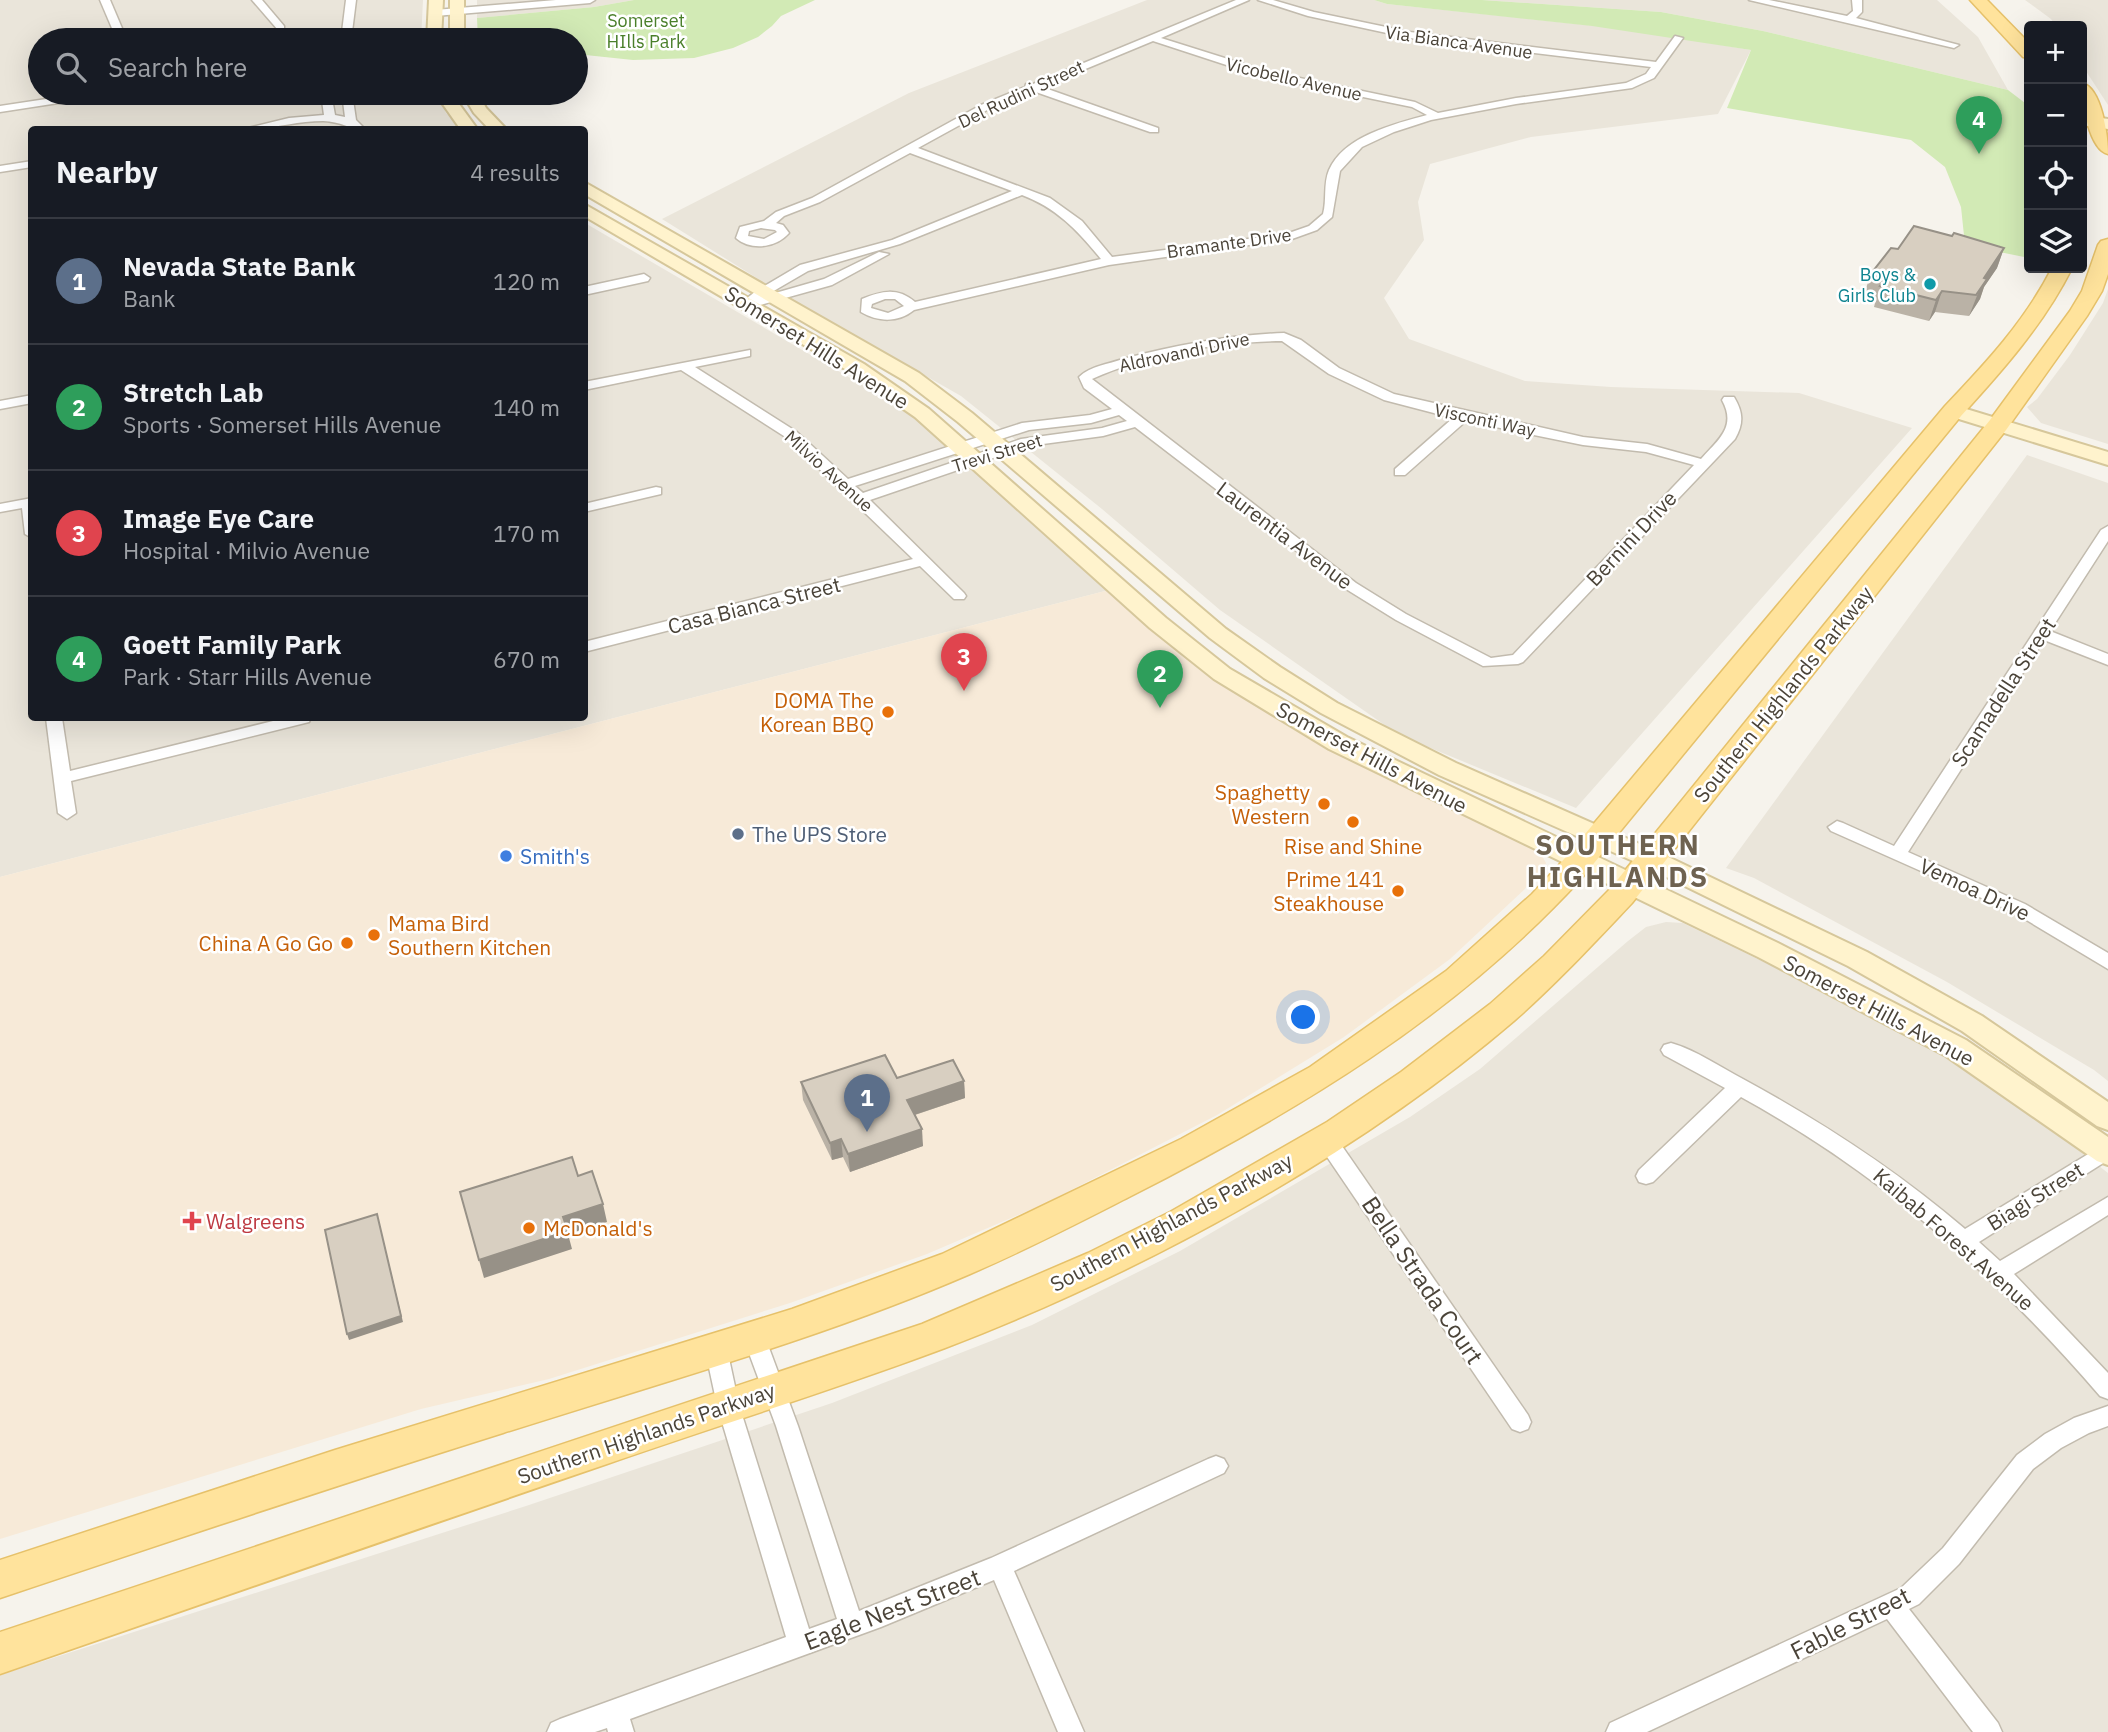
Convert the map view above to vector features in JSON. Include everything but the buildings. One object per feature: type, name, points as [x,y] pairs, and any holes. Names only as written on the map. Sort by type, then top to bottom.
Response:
[{"type":"main road","points":[[1979,0],[2006,25],[2024,47]]},
{"type":"main road","points":[[435,28],[436,6]]},
{"type":"main road","points":[[457,6],[457,28]]},
{"type":"main road","points":[[2087,100],[2108,149]]},
{"type":"main road","points":[[449,105],[467,126]]},
{"type":"main road","points":[[477,105],[495,126]]},
{"type":"main road","name":"Somerset Hills Avenue","points":[[588,189],[912,377],[1176,601],[1262,667],[1359,726],[1466,778],[1590,849]]},
{"type":"main road","name":"Somerset Hills Avenue","points":[[588,211],[866,374],[922,413],[1147,612],[1223,674],[1317,731],[1641,873],[1861,961],[1925,996],[2021,1055],[2108,1118]]},
{"type":"main road","name":"Southern Highlands Parkway","points":[[0,1653],[854,1364],[1037,1292],[1203,1210],[1326,1139],[1422,1075],[1486,1027],[1553,967],[1641,873],[1998,425],[2080,312],[2092,291],[2108,245]]},
{"type":"main road","points":[[0,1578],[323,1472],[754,1337],[882,1293],[955,1265],[1102,1195],[1322,1076],[1457,979],[1543,901],[1590,849],[1953,411],[1991,371],[2021,334],[2059,273]]},
{"type":"main road","points":[[1953,411],[2108,459]]},
{"type":"main road","points":[[1147,612],[1176,601]]},
{"type":"main road","name":"Somerset Hills Avenue","points":[[1641,873],[1824,978],[1956,1048],[2107,1152]]},
{"type":"street","points":[[104,0],[117,28]]},
{"type":"street","points":[[257,0],[281,27]]},
{"type":"street","points":[[348,28],[351,0]]},
{"type":"street","points":[[436,6],[590,0]]},
{"type":"street","name":"Del Rudini Street","points":[[768,224],[780,215],[816,200],[985,107],[1030,86],[1244,0]]},
{"type":"street","name":"Via Bianca Avenue","points":[[1263,0],[1343,23],[1434,41],[1658,65]]},
{"type":"street","points":[[1754,0],[1849,19],[1954,46]]},
{"type":"street","points":[[1849,19],[1857,12],[1857,0]]},
{"type":"street","name":"Vicobello Avenue","points":[[1153,38],[1264,74],[1415,104],[1436,116]]},
{"type":"street","name":"Bramante Drive","points":[[910,307],[1109,261],[1273,240],[1301,233],[1328,215],[1331,200],[1330,181],[1340,161],[1350,151],[1387,130],[1436,116],[1628,86],[1645,80],[1678,38]]},
{"type":"street","points":[[1030,86],[1154,130]]},
{"type":"street","points":[[0,109],[28,105]]},
{"type":"street","points":[[333,105],[341,119],[354,126]]},
{"type":"street","points":[[341,119],[344,105]]},
{"type":"street","points":[[280,126],[341,119]]},
{"type":"street","points":[[910,149],[1046,200],[1069,215],[1109,261]]},
{"type":"street","points":[[0,169],[28,165]]},
{"type":"street","points":[[769,294],[804,268],[896,242],[1022,191]]},
{"type":"street","points":[[747,303],[769,294],[828,282],[882,254],[896,242]]},
{"type":"street","points":[[588,290],[643,278]]},
{"type":"street","name":"Aldrovandi Drive","points":[[1085,377],[1102,369],[1168,351],[1246,338],[1284,337]]},
{"type":"street","name":"Visconti Way","points":[[1284,337],[1297,343],[1334,371],[1389,397],[1463,416],[1583,441],[1647,448],[1701,463]]},
{"type":"street","points":[[588,385],[746,353]]},
{"type":"street","name":"Milvio Avenue","points":[[684,366],[792,435],[846,484],[959,596]]},
{"type":"street","name":"Laurentia Avenue","points":[[1085,377],[1089,385],[1351,586],[1477,658],[1489,663],[1502,663]]},
{"type":"street","points":[[0,386],[1,405],[28,400]]},
{"type":"street","name":"Bernini Drive","points":[[1502,663],[1518,659],[1701,463],[1730,436],[1737,424],[1736,412],[1729,400]]},
{"type":"street","name":"Trevi Street","points":[[846,484],[994,444],[1027,426],[1091,419],[1121,410]]},
{"type":"street","points":[[1400,472],[1463,416]]},
{"type":"street","name":"Trevi Street","points":[[994,444],[1103,432],[1137,422]]},
{"type":"street","name":"Trevi Street","points":[[860,498],[969,452]]},
{"type":"street","points":[[588,507],[656,491]]},
{"type":"street","points":[[0,508],[28,502]]},
{"type":"street","name":"Scamadella Street","points":[[1898,853],[2108,531]]},
{"type":"street","name":"Casa Bianca Street","points":[[588,646],[923,561]]},
{"type":"street","points":[[2041,633],[2108,660]]},
{"type":"street","points":[[54,721],[67,813]]},
{"type":"street","points":[[62,778],[291,721]]},
{"type":"street","name":"Vemoa Drive","points":[[1837,827],[2019,908],[2108,962]]},
{"type":"street","name":"Kaibab Forest Avenue","points":[[1671,1051],[1842,1147],[1881,1174],[1999,1273],[2044,1316],[2108,1389]]},
{"type":"street","points":[[1646,1176],[1739,1087]]},
{"type":"street","name":"Bella Strada Court","points":[[1326,1139],[1520,1422]]},
{"type":"street","name":"Biagi Street","points":[[1962,1241],[2107,1152]]},
{"type":"street","points":[[1999,1273],[2108,1205]]},
{"type":"street","points":[[754,1337],[775,1389],[851,1626]]},
{"type":"street","points":[[716,1349],[728,1405],[802,1645]]},
{"type":"street","name":"Fable Street","points":[[1619,1732],[1892,1606],[1925,1583],[2025,1462],[2053,1441],[2082,1425],[2108,1416]]},
{"type":"street","name":"Eagle Nest Street","points":[[559,1732],[618,1722],[1000,1566],[1216,1466]]},
{"type":"street","points":[[1000,1566],[1071,1732]]},
{"type":"street","points":[[1892,1606],[1989,1732]]},
{"type":"shaded area","points":[[0,0],[423,0],[422,28],[28,28],[28,105],[442,105],[446,113],[461,126],[28,126],[28,721],[588,721],[588,225],[917,417],[1109,590],[0,877]]},
{"type":"shaded area","points":[[477,0],[634,0],[594,7],[477,18]]},
{"type":"shaded area","points":[[1147,0],[1374,0],[1387,4],[1625,29],[1751,50],[1718,114],[1531,137],[1430,164],[1418,202],[1424,240],[1384,298],[1409,339],[1525,381],[1611,387],[1799,393],[1912,428],[1576,808],[1399,735],[1220,610],[1102,509],[961,396],[789,298],[662,219],[909,93]]},
{"type":"shaded area","points":[[1482,0],[1937,0],[1978,37],[2008,90],[1763,31],[1661,12]]},
{"type":"shaded area","points":[[2025,0],[2108,0],[2108,105],[2087,73],[2087,21],[2051,19]]},
{"type":"shaded area","points":[[2108,289],[2108,444],[2041,423],[2027,407],[2037,399],[2070,355],[2103,303]]},
{"type":"shaded area","points":[[2027,455],[2108,483],[2108,1081],[1947,982],[1754,878],[1726,868]]},
{"type":"shaded area","points":[[1109,590],[1204,669],[1245,698],[1305,734],[1529,845],[1541,854],[1546,863],[1543,872],[1450,959],[1344,1037],[1217,1115],[1044,1204],[927,1254],[790,1303],[549,1379],[421,1409],[0,1539],[0,877]]},
{"type":"shaded area","points":[[1666,922],[1683,923],[1824,991],[1944,1057],[2045,1124],[2108,1173],[2108,1732],[0,1732],[0,1675],[526,1506],[832,1403],[1032,1325],[1180,1251],[1410,1117],[1480,1069],[1646,927]]},
{"type":"green space","name":"Somerset HIlls Park","points":[[634,0],[815,0],[781,16],[758,37],[733,48],[694,58],[633,60],[588,55],[588,28],[477,28],[477,18],[594,7]]},
{"type":"green space","points":[[1374,0],[1482,0],[1661,12],[1763,31],[2008,90],[2024,102],[2024,257],[1965,245],[1961,207],[1945,167],[1911,140],[1727,108],[1751,50],[1592,26],[1387,4]]},
{"type":"place","name":"Goett Family Park","points":[[1979,154]]},
{"type":"place","name":"Boys & Girls Club","points":[[1930,284]]},
{"type":"place","name":"Image Eye Care","points":[[964,691]]},
{"type":"place","name":"Stretch Lab","points":[[1160,708]]},
{"type":"place","name":"DOMA The Korean BBQ","points":[[888,712]]},
{"type":"place","name":"Spaghetty Western","points":[[1324,804]]},
{"type":"place","name":"Rise and Shine","points":[[1353,822]]},
{"type":"place","name":"The UPS Store","points":[[738,834]]},
{"type":"place","name":"Smith's","points":[[506,856]]},
{"type":"place","name":"Prime 141 Steakhouse","points":[[1398,891]]},
{"type":"place","name":"Mama Bird Southern Kitchen","points":[[374,935]]},
{"type":"place","name":"China A Go Go","points":[[347,943]]},
{"type":"place","name":"Nevada State Bank","points":[[867,1132]]},
{"type":"place","name":"Walgreens","points":[[192,1221]]},
{"type":"place","name":"McDonald's","points":[[529,1228]]},
{"type":"district","name":"SOUTHERN HIGHLANDS","points":[[1618,860]]}]
